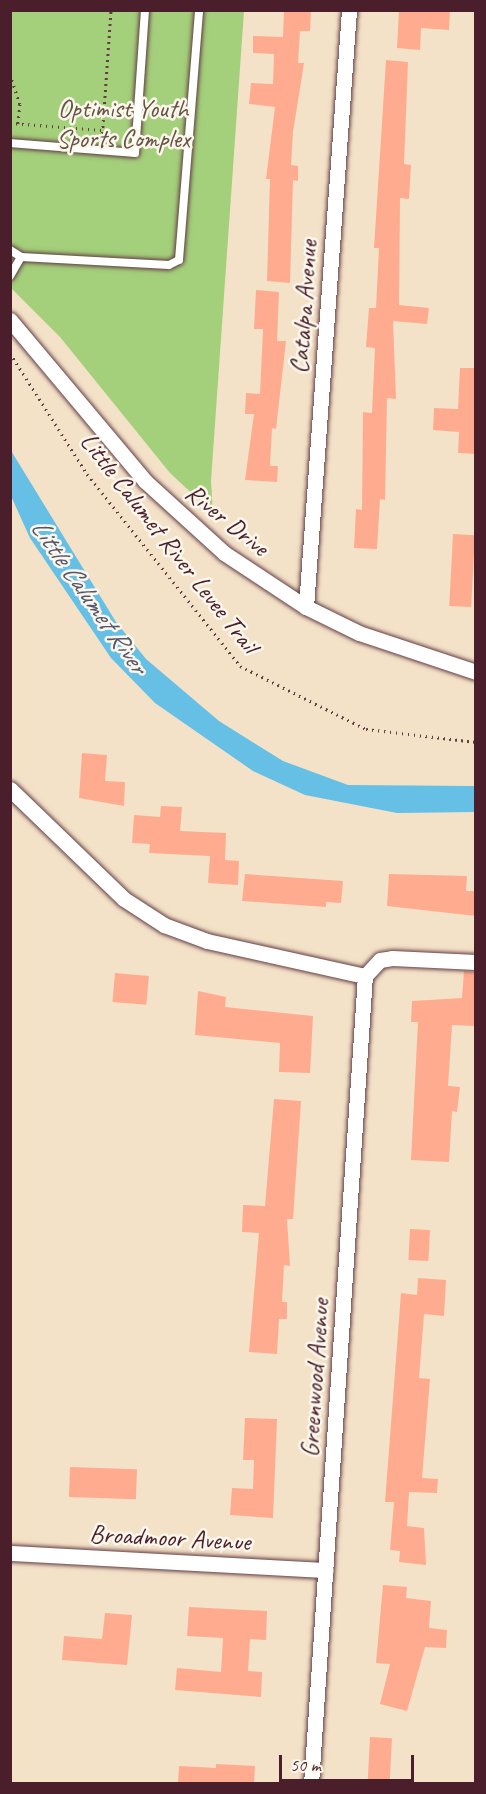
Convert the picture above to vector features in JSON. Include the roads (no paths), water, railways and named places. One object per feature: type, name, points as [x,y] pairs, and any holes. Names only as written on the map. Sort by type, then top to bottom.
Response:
[{"type":"street","name":"Catalpa Avenue","points":[[306,607],[349,10]]},
{"type":"street","name":"River Drive","points":[[10,320],[160,496],[224,553],[306,607],[359,633],[476,672]]},
{"type":"street","points":[[10,789],[124,899],[164,925],[230,948],[366,976],[380,960],[392,958],[476,962]]},
{"type":"street","name":"Greenwood Avenue","points":[[311,1784],[366,976]]},
{"type":"street","name":"Broadmoor Avenue","points":[[10,1553],[326,1570]]},
{"type":"lane","points":[[10,143],[135,153],[145,10]]},
{"type":"lane","points":[[10,250],[21,257],[169,265],[179,260],[199,10]]},
{"type":"lane","points":[[10,276],[21,257]]},
{"type":"water","name":"Little Calumet River","points":[[10,449],[116,622],[146,659],[219,721],[283,761],[348,785],[475,786],[475,812],[397,813],[305,795],[253,771],[155,703],[111,658],[30,538],[11,496]]},
{"type":"park label","name":"Optimist Youth Sports Complex","points":[[123,124]]}]
